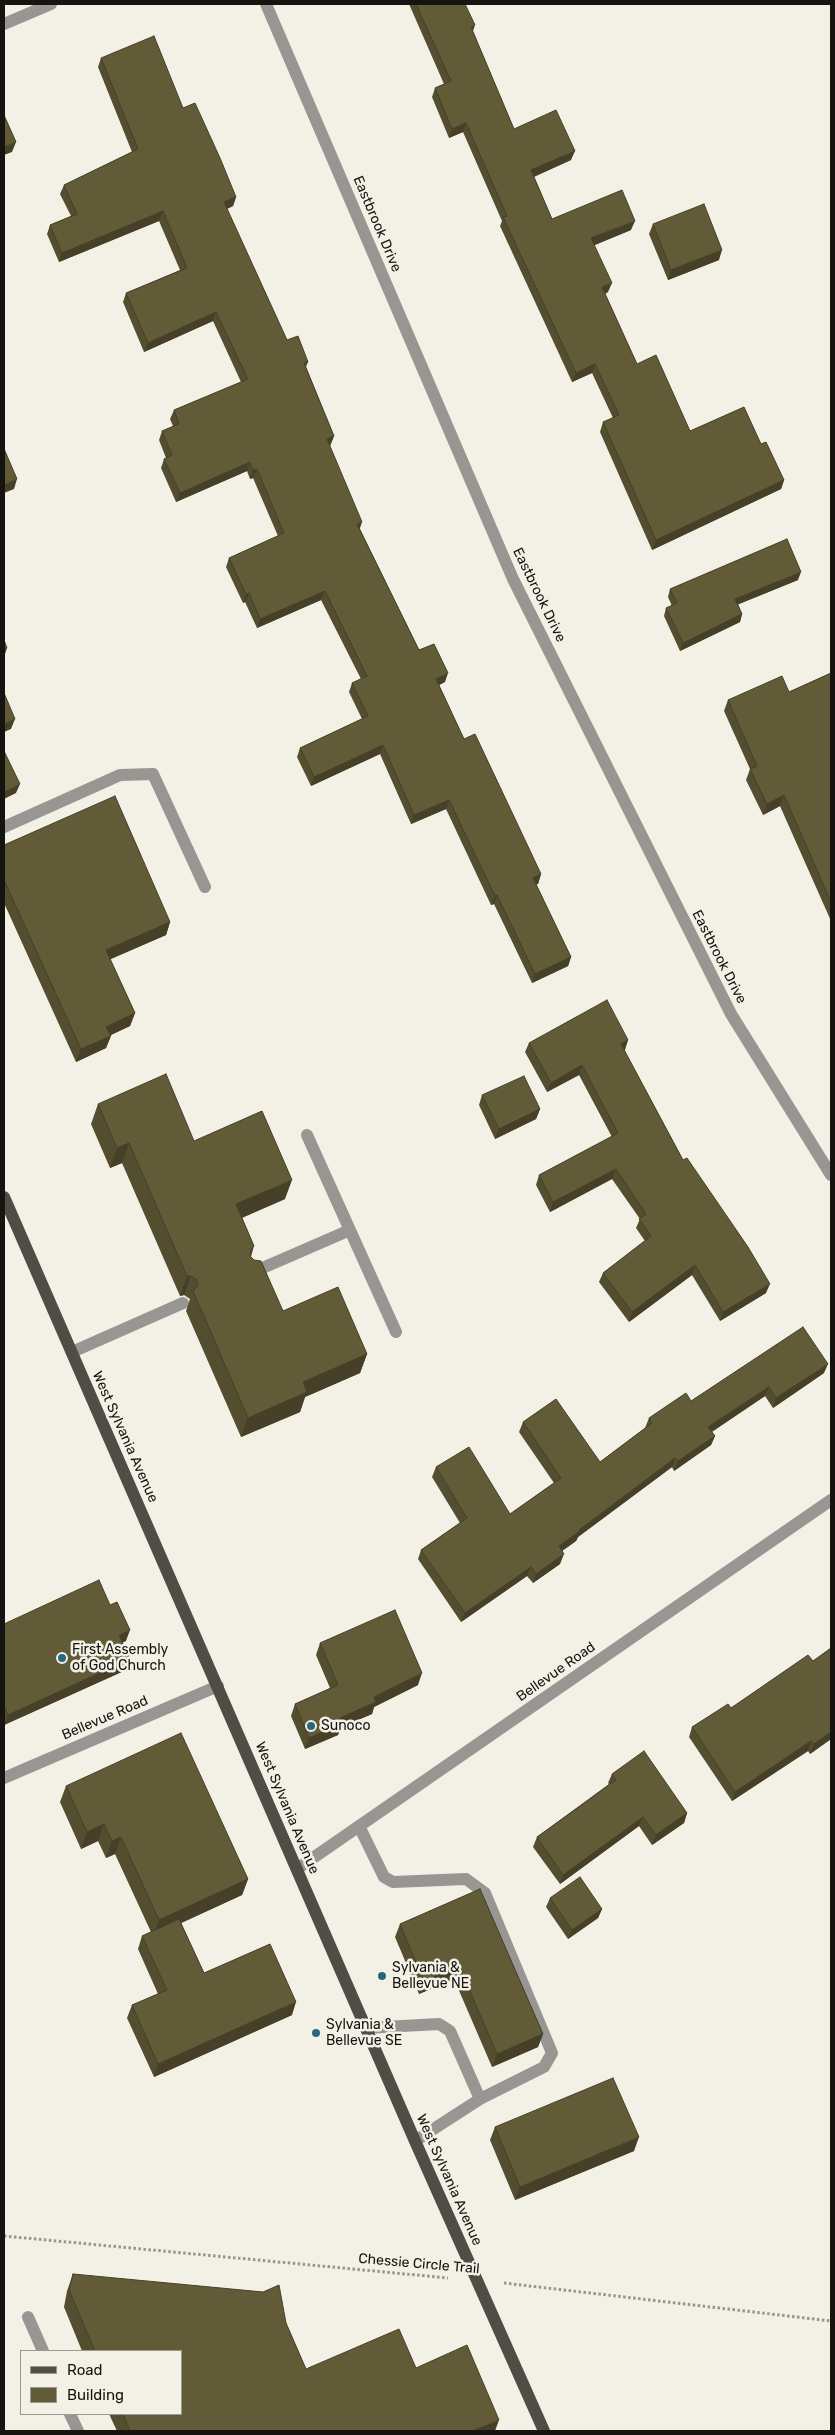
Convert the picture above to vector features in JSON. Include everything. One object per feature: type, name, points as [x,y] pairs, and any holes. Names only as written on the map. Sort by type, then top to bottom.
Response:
[{"type":"main road","name":"West Sylvania Avenue","points":[[4,1198],[544,2431]]},
{"type":"street","points":[[4,24],[51,4]]},
{"type":"street","name":"Eastbrook Drive","points":[[266,4],[513,579],[731,1014],[831,1176]]},
{"type":"street","points":[[4,827],[120,775],[153,774],[205,887]]},
{"type":"street","points":[[307,1135],[396,1332]]},
{"type":"street","points":[[251,1274],[350,1230]]},
{"type":"street","points":[[72,1352],[183,1303]]},
{"type":"street","name":"Bellevue Road","points":[[297,1869],[831,1500]]},
{"type":"street","name":"Bellevue Road","points":[[4,1778],[218,1686]]},
{"type":"street","points":[[359,1826],[384,1877],[393,1882],[466,1879],[485,1893],[552,2053],[544,2067],[480,2099],[415,2140]]},
{"type":"street","points":[[366,2028],[439,2024],[450,2031],[480,2099]]},
{"type":"street","points":[[28,2317],[43,2350]]},
{"type":"street","points":[[70,2415],[78,2431]]},
{"type":"path","name":"Chessie Circle Trail","points":[[4,2236],[477,2280],[831,2321]]},
{"type":"building","points":[[416,4],[465,4],[475,25],[471,27],[514,129],[556,110],[575,151],[531,170],[552,219],[622,190],[635,221],[591,238],[612,283],[602,287],[637,364],[656,355],[690,431],[744,407],[761,444],[766,442],[784,480],[656,540],[603,422],[619,415],[595,364],[576,373],[503,217],[507,216],[466,123],[452,129],[435,88],[451,81]]},
{"type":"building","points":[[154,36],[183,108],[195,103],[220,158],[236,197],[224,202],[287,340],[298,336],[308,362],[304,363],[334,436],[327,439],[362,522],[357,524],[419,650],[434,644],[448,673],[436,679],[464,739],[475,734],[541,874],[533,878],[571,957],[535,974],[449,800],[414,815],[383,745],[314,777],[300,748],[368,716],[352,683],[367,676],[325,591],[260,619],[249,593],[246,594],[229,558],[284,533],[257,469],[253,470],[250,462],[180,493],[164,459],[172,455],[162,431],[179,424],[174,410],[248,379],[216,312],[148,343],[126,293],[187,268],[163,211],[62,253],[50,225],[77,214],[64,185],[138,149],[101,58]]},
{"type":"building","points":[[4,115],[16,142],[4,147]]},
{"type":"building","points":[[704,204],[722,250],[671,270],[653,224]]},
{"type":"building","points":[[4,452],[17,479],[4,485]]},
{"type":"building","points":[[787,539],[801,572],[735,599],[742,614],[683,643],[666,608],[677,603],[670,589]]},
{"type":"building","points":[[831,673],[831,902],[784,795],[767,804],[750,769],[757,766],[728,700],[782,676],[789,692]]},
{"type":"building","points":[[4,693],[15,719],[4,724]]},
{"type":"building","points":[[4,751],[20,784],[4,792]]},
{"type":"building","points":[[115,796],[170,922],[106,950],[135,1013],[106,1027],[111,1036],[81,1049],[4,880],[4,845]]},
{"type":"building","points":[[607,1000],[628,1040],[621,1044],[683,1160],[687,1158],[748,1247],[770,1284],[723,1312],[695,1265],[632,1312],[603,1273],[651,1236],[639,1219],[646,1214],[616,1169],[553,1202],[539,1175],[618,1133],[582,1065],[551,1083],[529,1043]]},
{"type":"building","points":[[166,1074],[194,1141],[262,1111],[292,1180],[236,1204],[254,1246],[251,1249],[250,1256],[254,1260],[261,1261],[283,1311],[338,1287],[367,1354],[303,1382],[307,1392],[248,1418],[193,1291],[198,1285],[197,1280],[187,1276],[129,1143],[117,1148],[98,1104]]},
{"type":"building","points":[[524,1076],[540,1109],[499,1129],[482,1095]]},
{"type":"building","points":[[803,1327],[828,1364],[776,1398],[769,1387],[708,1427],[715,1436],[678,1461],[675,1458],[579,1530],[559,1546],[564,1554],[536,1574],[531,1567],[465,1613],[421,1550],[467,1518],[436,1467],[469,1447],[510,1514],[561,1478],[523,1422],[556,1399],[600,1462],[652,1423],[649,1418],[686,1393],[691,1401]]},
{"type":"building","name":"First Assembly of God Church","points":[[99,1580],[110,1605],[117,1602],[130,1630],[119,1635],[130,1659],[8,1715],[4,1706],[4,1624]]},
{"type":"building","points":[[395,1610],[422,1673],[374,1697],[376,1702],[340,1718],[343,1723],[309,1738],[295,1704],[338,1685],[320,1643]]},
{"type":"building","points":[[831,1648],[831,1732],[814,1744],[811,1741],[735,1792],[692,1727],[728,1704],[731,1708],[808,1655],[813,1661]]},
{"type":"building","points":[[181,1733],[248,1879],[159,1920],[121,1837],[112,1841],[104,1824],[87,1832],[66,1786]]},
{"type":"building","points":[[644,1751],[687,1813],[656,1835],[643,1817],[563,1875],[537,1837],[616,1780],[612,1774]]},
{"type":"building","points":[[580,1877],[602,1909],[572,1930],[550,1898]]},
{"type":"building","points":[[480,1889],[543,2034],[497,2054],[459,1966],[424,1981],[400,1924]]},
{"type":"building","points":[[179,1919],[204,1973],[270,1944],[296,2002],[158,2064],[132,2005],[167,1990],[142,1936]]},
{"type":"building","points":[[613,2078],[639,2137],[520,2187],[495,2127]]},
{"type":"building","points":[[73,2274],[263,2292],[279,2285],[286,2323],[306,2369],[399,2329],[416,2368],[467,2345],[499,2420],[473,2431],[130,2431],[123,2415],[182,2415],[182,2350],[95,2350],[69,2290]]},
{"type":"place","name":"First Assembly of God Church","points":[[62,1658]]},
{"type":"place","name":"Sunoco","points":[[311,1726]]},
{"type":"place","name":"Sylvania & Bellevue NE","points":[[382,1976]]},
{"type":"place","name":"Sylvania & Bellevue SE","points":[[316,2033]]}]
